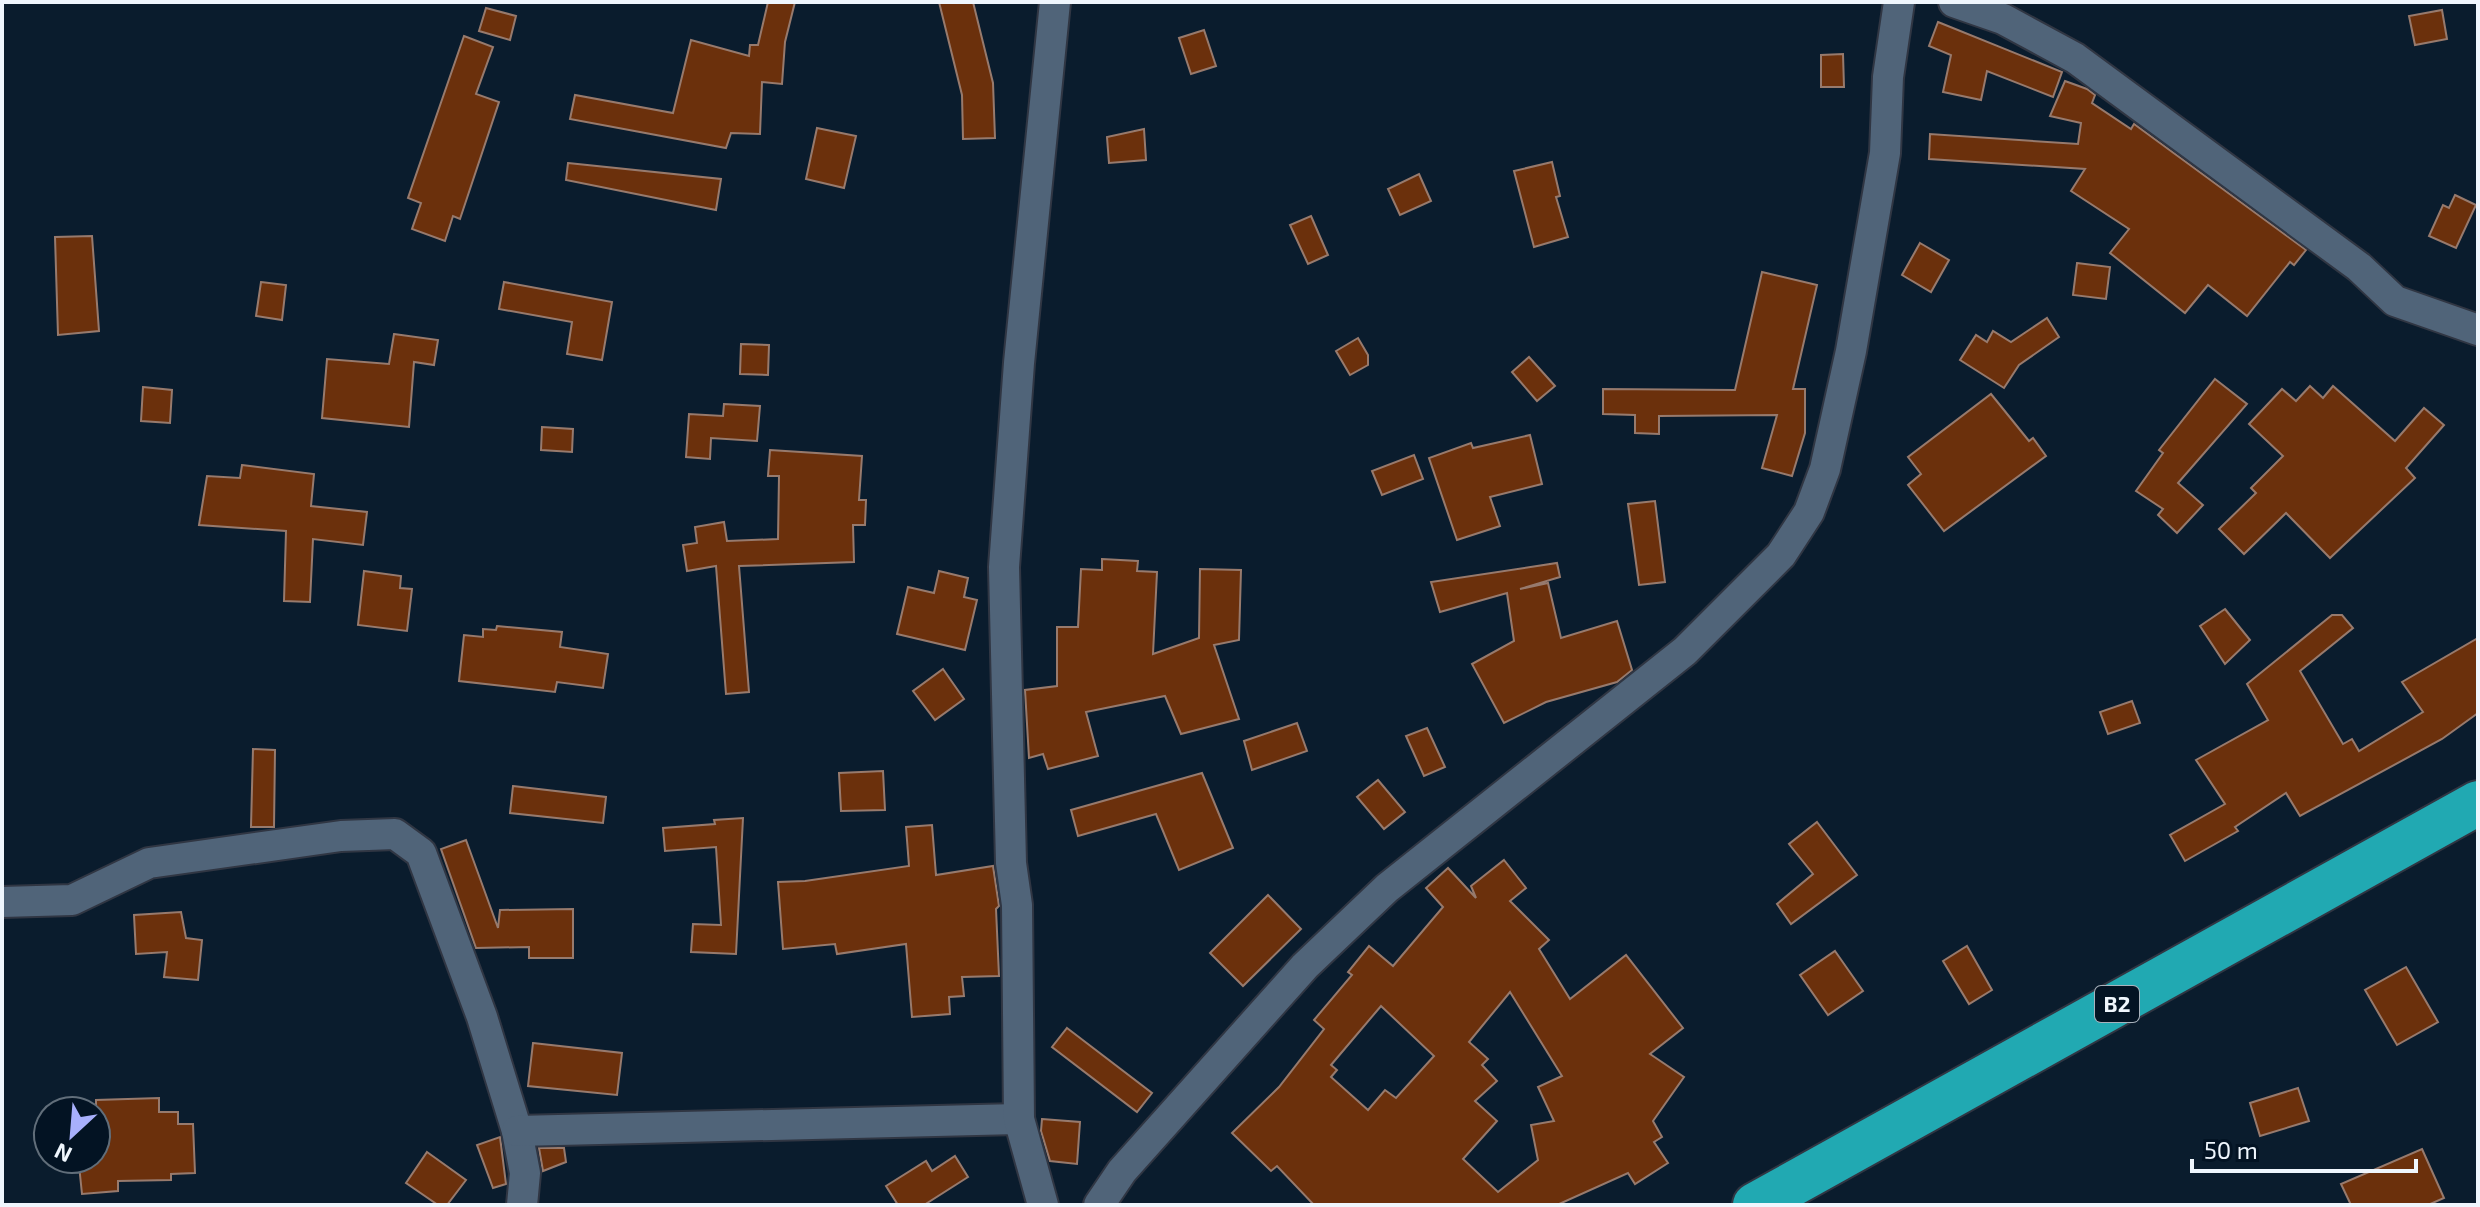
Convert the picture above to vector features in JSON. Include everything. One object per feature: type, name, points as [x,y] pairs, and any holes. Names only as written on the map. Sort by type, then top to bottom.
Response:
[{"type":"highway","name":"B2","points":[[1755,1205],[2478,803]]},
{"type":"street","points":[[1043,1205],[1019,1119],[1017,905],[1011,863],[1004,567],[1019,363],[1055,2]]},
{"type":"street","points":[[1099,1205],[1122,1171],[1305,966],[1387,888],[1685,651],[1781,555],[1809,512],[1825,469],[1851,351],[1885,153],[1888,77],[1899,2]]},
{"type":"street","points":[[1954,2],[2003,19],[2075,58],[2359,267],[2395,301],[2478,330]]},
{"type":"street","points":[[2,902],[72,900],[149,863],[341,836],[395,834],[421,853],[482,1017],[517,1131],[525,1173],[522,1205]]},
{"type":"street","points":[[517,1131],[1019,1119]]},
{"type":"building","points":[[768,2],[795,2],[785,42],[782,84],[762,82],[760,134],[731,133],[726,148],[570,119],[575,95],[673,113],[691,40],[749,56],[750,45],[758,45]]},
{"type":"building","points":[[939,2],[973,2],[993,83],[995,138],[963,139],[962,95]]},
{"type":"building","points":[[486,8],[516,16],[510,40],[479,31]]},
{"type":"building","points":[[2442,10],[2447,39],[2415,45],[2409,16]]},
{"type":"building","points":[[1938,22],[2062,72],[2053,97],[1987,71],[1981,100],[1943,92],[1951,55],[1929,46]]},
{"type":"building","points":[[1204,30],[1216,66],[1191,74],[1179,38]]},
{"type":"building","points":[[464,36],[493,47],[476,94],[499,102],[460,219],[453,216],[445,241],[412,229],[421,203],[408,198]]},
{"type":"building","points":[[1843,54],[1844,87],[1821,87],[1821,55]]},
{"type":"building","points":[[2065,81],[2087,89],[2095,95],[2092,103],[2131,129],[2134,124],[2306,250],[2294,265],[2290,262],[2247,316],[2208,285],[2185,313],[2110,253],[2129,229],[2071,191],[2085,169],[1929,159],[1930,134],[2078,144],[2081,123],[2050,116]]},
{"type":"building","points":[[817,128],[856,136],[844,188],[806,179]]},
{"type":"building","points":[[1144,129],[1146,160],[1109,163],[1107,137]]},
{"type":"building","points":[[1552,162],[1560,196],[1556,197],[1568,237],[1534,247],[1514,171]]},
{"type":"building","points":[[568,163],[721,179],[716,210],[566,180]]},
{"type":"building","points":[[1419,174],[1431,201],[1400,215],[1388,189]]},
{"type":"building","points":[[2455,195],[2476,205],[2456,248],[2429,236],[2443,205],[2449,208]]},
{"type":"building","points":[[1311,216],[1328,255],[1308,264],[1290,225]]},
{"type":"building","points":[[92,236],[99,331],[58,335],[55,237]]},
{"type":"building","points":[[1920,243],[1949,260],[1931,292],[1902,275]]},
{"type":"building","points":[[2077,263],[2110,267],[2106,299],[2073,295]]},
{"type":"building","points":[[1762,272],[1817,285],[1793,389],[1805,389],[1805,433],[1792,476],[1762,468],[1777,415],[1659,416],[1659,434],[1635,433],[1635,415],[1603,414],[1603,389],[1735,390]]},
{"type":"building","points":[[261,282],[286,285],[282,320],[256,316]]},
{"type":"building","points":[[504,282],[612,302],[602,360],[567,354],[572,322],[499,309]]},
{"type":"building","points":[[2047,318],[2059,337],[2019,365],[2004,388],[1960,360],[1976,335],[1987,342],[1993,331],[2011,342]]},
{"type":"building","points":[[394,334],[438,340],[434,365],[414,362],[409,427],[322,418],[327,359],[389,364]]},
{"type":"building","points":[[1358,338],[1368,355],[1368,365],[1350,375],[1336,351]]},
{"type":"building","points":[[741,344],[769,345],[768,375],[740,374]]},
{"type":"building","points":[[1529,357],[1555,386],[1537,401],[1512,372]]},
{"type":"building","points":[[2215,379],[2247,404],[2178,483],[2203,505],[2177,533],[2158,515],[2163,509],[2136,491],[2163,453],[2159,450]]},
{"type":"building","points":[[2310,386],[2323,398],[2333,386],[2395,441],[2424,408],[2444,425],[2406,468],[2415,478],[2330,558],[2286,513],[2244,554],[2219,529],[2256,493],[2251,488],[2283,456],[2249,424],[2282,389],[2296,401]]},
{"type":"building","points":[[143,387],[172,390],[170,423],[141,421]]},
{"type":"building","points":[[1991,394],[2029,441],[2033,438],[2046,456],[1944,531],[1908,485],[1921,474],[1908,457]]},
{"type":"building","points":[[724,404],[760,406],[757,441],[711,438],[710,459],[686,457],[689,414],[723,416]]},
{"type":"building","points":[[542,427],[573,429],[572,452],[541,450]]},
{"type":"building","points":[[1530,435],[1542,484],[1490,497],[1500,526],[1457,540],[1429,458],[1471,443],[1473,448]]},
{"type":"building","points":[[770,450],[862,456],[859,500],[866,500],[865,525],[853,525],[854,562],[739,566],[749,692],[726,694],[716,566],[687,571],[683,545],[697,543],[695,527],[724,522],[727,541],[778,539],[779,476],[768,476]]},
{"type":"building","points":[[1414,455],[1423,479],[1382,495],[1372,471]]},
{"type":"building","points":[[242,465],[314,474],[311,506],[367,512],[363,545],[313,539],[310,602],[284,601],[286,531],[199,525],[207,476],[240,478]]},
{"type":"building","points":[[1655,501],[1665,582],[1639,585],[1628,504]]},
{"type":"building","points":[[1102,559],[1138,561],[1137,571],[1157,572],[1153,654],[1199,638],[1200,569],[1241,570],[1239,640],[1214,645],[1239,719],[1181,734],[1165,696],[1086,712],[1098,756],[1048,769],[1043,754],[1029,758],[1025,690],[1057,686],[1057,627],[1078,627],[1081,569],[1102,570]]},
{"type":"building","points":[[1557,563],[1560,577],[1520,589],[1548,583],[1561,638],[1617,621],[1632,670],[1617,682],[1546,702],[1504,723],[1472,664],[1514,641],[1507,593],[1440,612],[1431,582]]},
{"type":"building","points":[[364,571],[401,576],[400,588],[412,589],[407,631],[358,625]]},
{"type":"building","points":[[939,571],[968,578],[964,597],[977,600],[965,650],[897,634],[908,587],[934,593]]},
{"type":"building","points":[[2225,609],[2250,640],[2225,664],[2200,626]]},
{"type":"building","points":[[2332,615],[2342,615],[2353,628],[2300,671],[2343,744],[2352,739],[2359,751],[2423,712],[2402,682],[2478,638],[2478,713],[2442,739],[2300,816],[2286,793],[2235,827],[2238,831],[2185,861],[2170,835],[2225,804],[2196,760],[2268,720],[2247,684]]},
{"type":"building","points":[[497,626],[562,632],[560,647],[608,654],[603,688],[557,682],[555,692],[459,681],[464,635],[483,637],[483,629],[496,630]]},
{"type":"building","points":[[943,669],[964,699],[935,720],[913,691]]},
{"type":"building","points":[[2132,701],[2140,723],[2108,734],[2100,712]]},
{"type":"building","points":[[1297,723],[1307,751],[1252,770],[1244,741]]},
{"type":"building","points":[[1427,728],[1445,767],[1424,776],[1406,736]]},
{"type":"building","points":[[253,749],[275,750],[274,827],[251,827]]},
{"type":"building","points":[[883,771],[885,810],[841,811],[839,773]]},
{"type":"building","points":[[1202,773],[1233,848],[1179,870],[1156,814],[1078,836],[1071,810]]},
{"type":"building","points":[[1378,780],[1405,812],[1384,829],[1357,797]]},
{"type":"building","points":[[513,786],[606,797],[603,823],[510,813]]},
{"type":"building","points":[[743,818],[736,954],[691,952],[693,924],[721,925],[716,847],[665,851],[663,828],[715,824],[714,820]]},
{"type":"building","points":[[1817,822],[1857,875],[1791,924],[1777,904],[1813,874],[1789,844]]},
{"type":"building","points":[[932,825],[936,875],[993,866],[999,906],[996,909],[999,976],[962,977],[964,996],[949,997],[950,1014],[912,1017],[906,944],[837,954],[835,944],[783,949],[778,882],[909,866],[906,827]]},
{"type":"building","points":[[466,840],[498,928],[500,910],[573,909],[573,958],[529,958],[529,947],[476,948],[441,849]]},
{"type":"building","points":[[1504,860],[1526,888],[1510,901],[1549,940],[1539,949],[1570,999],[1626,955],[1683,1028],[1650,1054],[1684,1077],[1653,1121],[1662,1137],[1654,1142],[1668,1163],[1635,1184],[1628,1173],[1557,1205],[1314,1205],[1277,1166],[1271,1171],[1232,1133],[1279,1087],[1324,1029],[1314,1020],[1352,975],[1348,972],[1369,946],[1393,966],[1443,907],[1426,888],[1448,868],[1476,898],[1471,886]],"holes":[[[1510,992],[1562,1076],[1538,1087],[1554,1121],[1531,1125],[1538,1160],[1498,1192],[1463,1159],[1497,1121],[1475,1101],[1497,1081],[1482,1065],[1488,1059],[1469,1042]],[[1381,1006],[1434,1056],[1396,1098],[1385,1090],[1368,1110],[1331,1077],[1337,1070],[1331,1065]]]},
{"type":"building","points":[[1268,895],[1301,929],[1243,986],[1210,953]]},
{"type":"building","points":[[181,912],[186,938],[202,940],[198,980],[164,977],[167,952],[136,954],[134,915]]},
{"type":"building","points":[[1967,946],[1992,990],[1969,1004],[1943,961]]},
{"type":"building","points":[[1835,951],[1863,991],[1828,1015],[1800,975]]},
{"type":"building","points":[[2406,967],[2438,1022],[2397,1045],[2365,990]]},
{"type":"building","points":[[1067,1028],[1152,1093],[1137,1112],[1052,1047]]},
{"type":"building","points":[[533,1043],[622,1053],[617,1095],[528,1086]]},
{"type":"building","points":[[2298,1088],[2309,1121],[2260,1136],[2250,1103]]},
{"type":"building","points":[[159,1098],[159,1112],[178,1112],[178,1124],[193,1124],[195,1173],[171,1174],[171,1180],[118,1181],[118,1191],[82,1194],[80,1175],[112,1175],[112,1099]]},
{"type":"building","points":[[1042,1119],[1080,1122],[1077,1164],[1050,1161],[1041,1131]]},
{"type":"building","points":[[500,1137],[506,1184],[493,1188],[477,1145]]},
{"type":"building","points":[[539,1148],[564,1148],[566,1162],[543,1171]]},
{"type":"building","points":[[2422,1149],[2444,1198],[2428,1205],[2351,1205],[2341,1184]]},
{"type":"building","points":[[427,1152],[466,1180],[447,1205],[438,1205],[406,1183]]},
{"type":"building","points":[[955,1156],[968,1177],[924,1205],[898,1205],[886,1186],[926,1161],[932,1171]]}]
